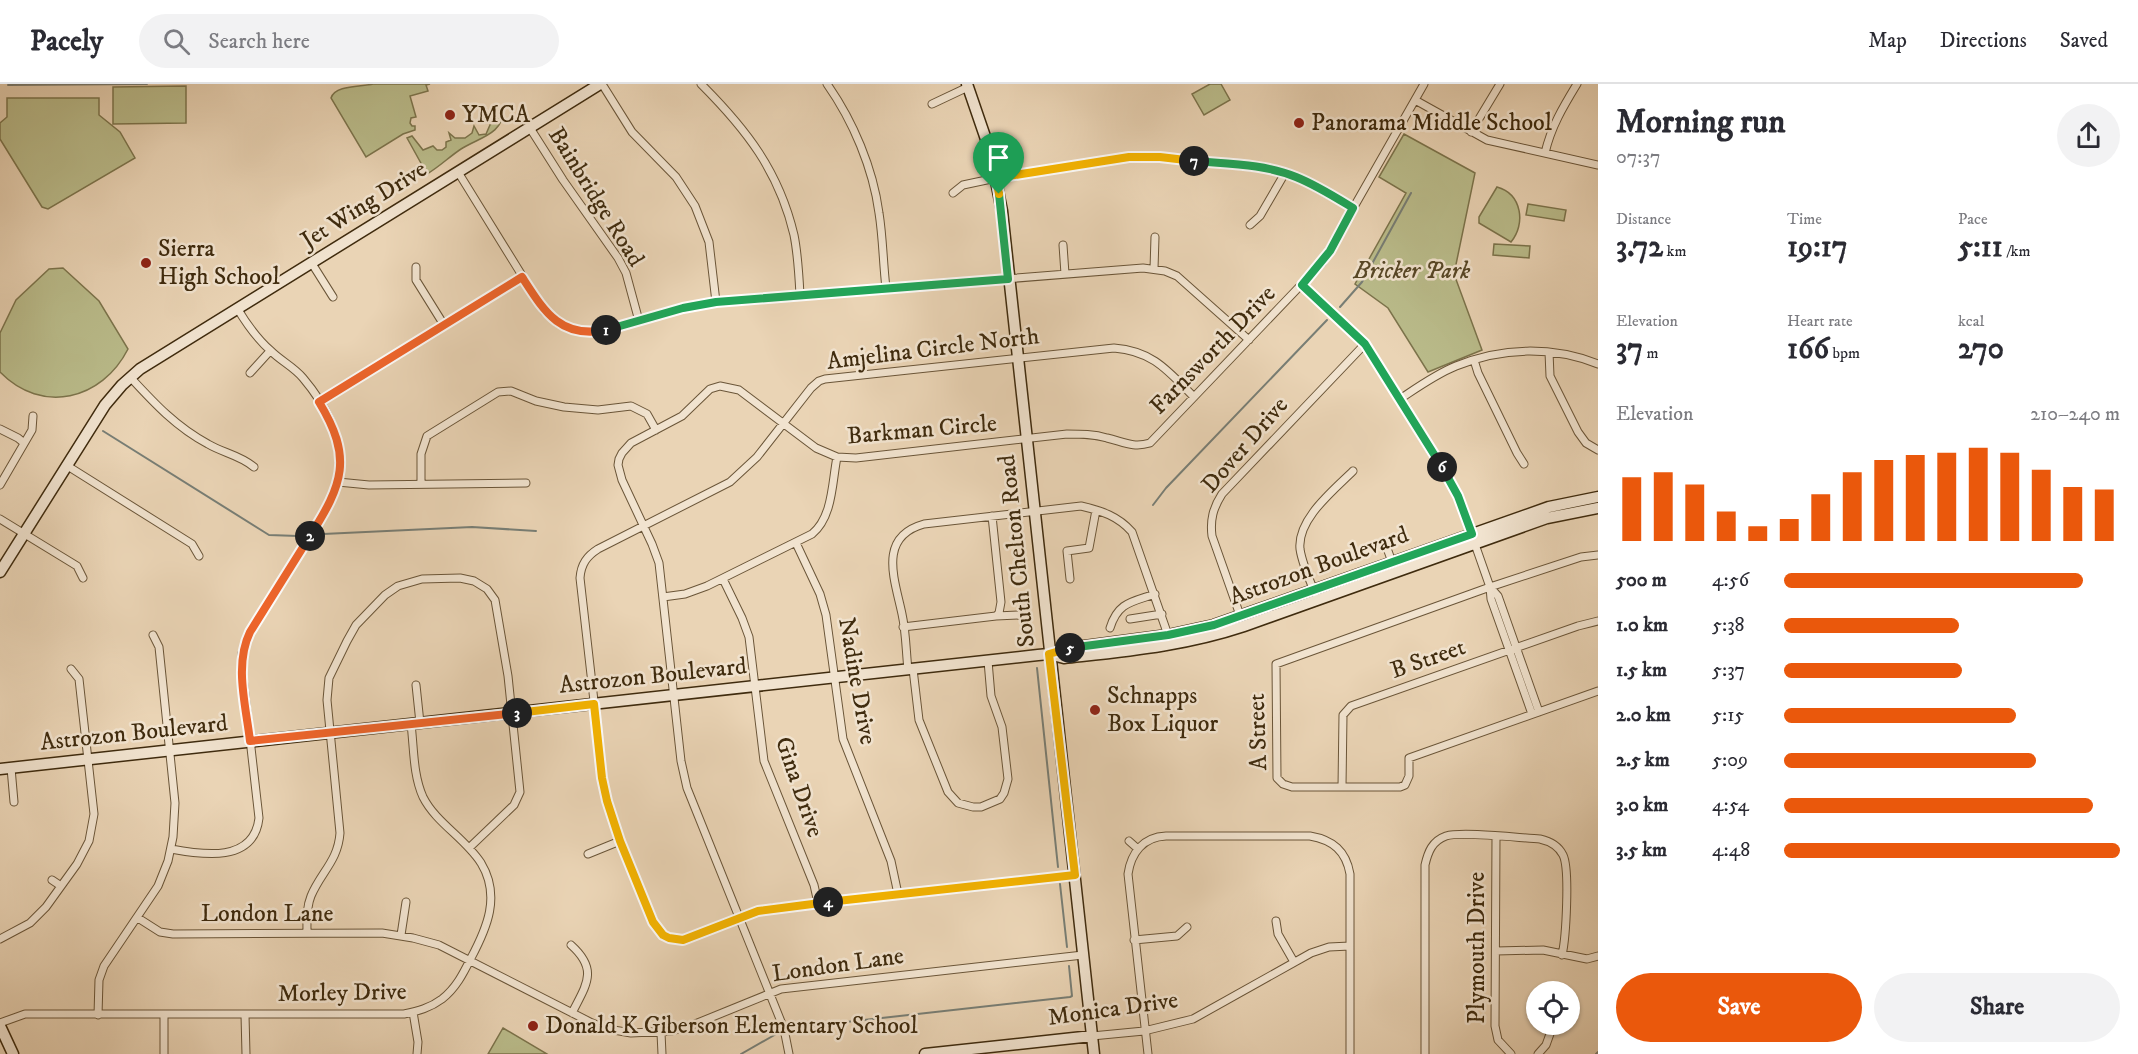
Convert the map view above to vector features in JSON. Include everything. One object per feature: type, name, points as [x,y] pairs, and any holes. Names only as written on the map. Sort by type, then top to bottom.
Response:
[{"type":"main road","name":"Jet Wing Drive","points":[[0,572],[105,405],[130,377],[158,356],[601,84]]},
{"type":"main road","name":"South Chelton Road","points":[[967,85],[981,122],[1002,211],[1094,1054]]},
{"type":"main road","name":"Astrozon Boulevard","points":[[1049,654],[1064,658],[1197,640],[1242,621],[1473,539],[1549,507],[1598,497]]},
{"type":"main road","name":"Astrozon Boulevard","points":[[1316,595],[1392,562],[1547,518],[1598,508]]},
{"type":"main road","name":"Astrozon Boulevard","points":[[5,769],[1049,654],[1062,649],[1168,635],[1242,621]]},
{"type":"main road","points":[[0,1024],[13,1054]]},
{"type":"main road","name":"Monica Drive","points":[[925,1054],[1092,1036]]},
{"type":"street","points":[[601,84],[632,132],[676,177],[695,206],[709,242],[716,302]]},
{"type":"street","points":[[701,84],[751,138],[777,183],[794,236],[800,295]]},
{"type":"street","points":[[827,84],[858,139],[872,180],[879,214],[886,288]]},
{"type":"street","name":"Farnsworth Drive","points":[[1026,439],[1087,434],[1130,446],[1140,446],[1159,435],[1302,285],[1330,251],[1424,84]]},
{"type":"street","points":[[1471,132],[1500,84]]},
{"type":"street","points":[[1545,153],[1557,116],[1576,84]]},
{"type":"street","points":[[932,104],[967,85]]},
{"type":"street","points":[[1415,100],[1487,140],[1598,165]]},
{"type":"street","name":"Bainbridge Road","points":[[530,128],[563,180],[618,258],[626,273],[639,321]]},
{"type":"street","points":[[952,193],[963,185],[996,178],[1144,156],[1272,169],[1297,177],[1353,208]]},
{"type":"street","points":[[458,172],[544,311],[558,323],[584,331],[594,331],[716,302],[1143,268],[1176,276],[1188,284],[1249,340]]},
{"type":"street","points":[[1250,225],[1260,216],[1285,173]]},
{"type":"street","points":[[1154,269],[1155,237]]},
{"type":"street","points":[[1063,245],[1065,274]]},
{"type":"street","points":[[311,262],[333,297]]},
{"type":"street","points":[[416,267],[416,280],[444,325]]},
{"type":"street","points":[[319,402],[522,277]]},
{"type":"street","points":[[1302,285],[1365,344],[1452,484],[1490,587],[1491,598],[1535,713]]},
{"type":"street","points":[[171,849],[201,854],[232,851],[246,845],[256,834],[259,819],[242,669],[244,646],[250,632],[327,509],[338,482],[340,464],[338,444],[333,427],[319,402],[298,372],[270,351],[237,308]]},
{"type":"street","name":"Dover Drive","points":[[1242,621],[1212,536],[1211,525],[1216,504],[1222,494],[1365,344]]},
{"type":"street","name":"Amjelina Circle North","points":[[594,704],[580,578],[582,564],[592,553],[730,482],[757,457],[819,381],[1114,348],[1129,349],[1151,357],[1167,369],[1194,397]]},
{"type":"street","points":[[250,373],[270,351]]},
{"type":"street","points":[[1400,399],[1437,376],[1474,360],[1512,351],[1550,352],[1598,364]]},
{"type":"street","points":[[1550,352],[1550,376],[1578,432],[1586,443],[1598,450]]},
{"type":"street","points":[[1474,360],[1483,383],[1524,464]]},
{"type":"street","points":[[130,377],[160,411],[181,428],[211,446],[244,459],[254,467]]},
{"type":"street","name":"Barkman Circle","points":[[789,1054],[787,1036],[687,788],[681,761],[657,556],[622,480],[618,465],[626,448],[682,416],[710,389],[720,386],[739,390],[816,448],[837,457],[856,458],[1026,439]]},
{"type":"street","points":[[422,484],[421,447],[427,436],[498,392],[511,391],[564,407],[598,410],[631,406],[647,414],[656,430]]},
{"type":"street","points":[[0,485],[32,430],[33,416]]},
{"type":"street","points":[[0,429],[24,443]]},
{"type":"street","points":[[663,597],[693,592],[723,579],[796,543],[818,529],[825,517],[837,457]]},
{"type":"street","points":[[66,465],[192,544],[199,556]]},
{"type":"street","points":[[1316,595],[1301,556],[1300,538],[1309,517],[1353,471]]},
{"type":"street","points":[[338,482],[360,485],[526,483]]},
{"type":"street","points":[[988,661],[992,696],[1001,721],[1008,779],[1000,799],[981,807],[973,807],[958,802],[948,792],[919,720],[892,559],[899,539],[910,529],[924,524],[1081,506],[1116,518],[1132,532],[1168,635]]},
{"type":"street","points":[[1070,579],[1067,551],[1089,548],[1096,510]]},
{"type":"street","points":[[992,516],[1001,602],[999,613],[996,616]]},
{"type":"street","points":[[0,519],[77,566],[83,578]]},
{"type":"street","name":"Nadine Drive","points":[[796,543],[823,603],[829,625],[841,730],[845,746],[891,861],[898,894]]},
{"type":"street","points":[[1388,551],[1392,562]]},
{"type":"street","name":"A Street","points":[[1598,555],[1581,557],[1490,587],[1276,664],[1276,769],[1279,782],[1292,787],[1395,787],[1405,785],[1409,776],[1409,758],[1598,691]]},
{"type":"street","points":[[307,933],[307,915],[311,897],[333,860],[339,843],[340,823],[327,700],[329,678],[351,633],[378,602],[398,586],[422,579],[467,579],[487,589],[495,600],[513,713],[520,792],[514,805],[469,848]]},
{"type":"street","name":"Gina Drive","points":[[723,579],[749,637],[764,761],[814,885],[818,903]]},
{"type":"street","points":[[1110,628],[1114,614],[1118,610],[1155,594]]},
{"type":"street","points":[[1130,619],[1162,614]]},
{"type":"street","points":[[903,627],[1021,615]]},
{"type":"street","name":"B Street","points":[[1342,787],[1343,711],[1350,706],[1598,621]]},
{"type":"street","points":[[98,1015],[99,980],[104,966],[158,886],[171,849],[175,803],[159,647],[153,635]]},
{"type":"street","points":[[0,939],[30,923],[46,907],[84,852],[93,827],[94,803],[80,679],[71,669]]},
{"type":"street","name":"Morley Drive","points":[[0,1024],[25,1014],[395,1014],[413,1012],[434,1004],[450,992],[463,975],[488,925],[491,907],[490,887],[484,869],[469,848],[433,811],[422,794],[417,775],[416,686]]},
{"type":"street","points":[[594,704],[602,778],[620,841],[653,922],[663,935],[669,938],[683,940],[766,909],[1075,875]]},
{"type":"street","name":"Astrozon Boulevard","points":[[5,769],[14,802]]},
{"type":"street","points":[[1425,1054],[1425,865],[1434,843],[1455,834],[1547,841],[1559,849],[1565,862],[1566,938],[1562,955]]},
{"type":"street","points":[[1148,1054],[1128,874],[1131,861],[1138,849],[1148,840],[1166,836],[1310,836],[1320,838],[1339,848],[1345,856],[1350,874],[1350,1054]]},
{"type":"street","points":[[1428,837],[1434,843]]},
{"type":"street","name":"Plymouth Drive","points":[[1496,837],[1496,1033],[1498,1040],[1511,1054]]},
{"type":"street","points":[[588,854],[620,841]]},
{"type":"street","points":[[1129,841],[1138,849]]},
{"type":"street","points":[[1339,848],[1346,841]]},
{"type":"street","points":[[52,880],[61,886]]},
{"type":"street","points":[[401,935],[406,902]]},
{"type":"street","name":"London Lane","points":[[138,918],[166,934],[382,933],[401,935],[439,945],[592,1023],[619,1032],[642,1034],[661,1033],[695,1024],[770,992],[789,987],[1083,955]]},
{"type":"street","points":[[1276,921],[1278,934],[1294,962]]},
{"type":"street","points":[[1134,940],[1177,936],[1187,927]]},
{"type":"street","points":[[571,945],[583,956],[588,975],[572,1013]]},
{"type":"street","name":"Monica Drive","points":[[1092,1036],[1144,1031],[1193,1019],[1321,949],[1350,946]]},
{"type":"street","points":[[1496,951],[1543,950],[1587,959],[1598,956]]},
{"type":"street","points":[[413,1012],[418,1042],[417,1054]]},
{"type":"street","points":[[164,1015],[164,1054]]},
{"type":"street","points":[[245,1015],[246,1054]]},
{"type":"street","points":[[661,1033],[662,1054]]},
{"type":"street","points":[[1538,1054],[1546,1045],[1550,1035]]},
{"type":"green space","points":[[373,84],[430,84],[426,85],[428,91],[410,96],[416,117],[411,118],[410,123],[415,126],[415,130],[403,134],[366,157],[331,98],[337,91],[349,87]]},
{"type":"green space","points":[[1210,84],[1221,84],[1230,100],[1204,115],[1192,94]]},
{"type":"green space","points":[[186,86],[186,123],[113,124],[113,87]]},
{"type":"green space","points":[[7,98],[99,98],[99,115],[120,132],[135,158],[48,209],[42,207],[0,139],[0,123],[7,117]]},
{"type":"green space","points":[[503,110],[502,118],[495,130],[461,149],[427,174],[407,138],[412,136],[423,150],[433,146],[437,150],[442,150],[446,147],[446,142],[451,140],[449,133],[455,138],[465,138],[472,133],[474,126],[479,135],[486,134],[494,120],[490,112]]},
{"type":"green space","name":"Bricker Park","points":[[1404,134],[1475,173],[1454,274],[1482,350],[1428,372],[1388,308],[1355,284],[1406,193],[1379,177]]},
{"type":"green space","points":[[1497,187],[1512,196],[1519,210],[1519,227],[1511,242],[1479,223],[1479,217]]},
{"type":"green space","points":[[1528,204],[1566,210],[1564,221],[1526,215]]},
{"type":"green space","points":[[1494,244],[1530,246],[1529,258],[1493,255]]},
{"type":"green space","points":[[63,268],[99,301],[128,349],[117,366],[103,380],[87,390],[70,396],[52,397],[34,394],[16,385],[0,372],[0,333],[16,300],[49,269]]},
{"type":"green space","points":[[503,1028],[547,1054],[488,1054]]},
{"type":"waterway","points":[[8,85],[147,84]]},
{"type":"waterway","points":[[1340,307],[1362,282],[1411,193]]},
{"type":"waterway","points":[[1153,505],[1166,488],[1327,320]]},
{"type":"waterway","points":[[103,431],[269,535],[298,536]]},
{"type":"waterway","points":[[323,534],[472,527],[536,531]]},
{"type":"waterway","points":[[1037,668],[1058,867]]},
{"type":"waterway","points":[[1060,884],[1067,947]]},
{"type":"waterway","points":[[792,1028],[1070,997],[1072,996],[1069,966]]},
{"type":"waterway","points":[[741,1054],[778,1033]]},
{"type":"place","name":"YMCA","points":[[450,115]]},
{"type":"place","name":"Panorama Middle School","points":[[1299,123]]},
{"type":"place","name":"Sierra High School","points":[[146,263]]},
{"type":"place","name":"Schnapps Box Liquor","points":[[1095,710]]},
{"type":"place","name":"Donald K Giberson Elementary School","points":[[533,1026]]},
{"type":"route","points":[[1129,157],[1160,157],[1272,169],[1297,177],[1353,208],[1330,251],[1302,285],[1365,344],[1452,484],[1472,534],[1214,625],[1146,639],[1062,649],[1049,654],[1075,875],[774,908],[758,911],[691,938],[683,940],[669,938],[657,929],[653,922],[620,841],[607,801],[602,778],[594,704],[250,741],[242,669],[244,646],[250,632],[327,509],[338,482],[340,457],[338,444],[330,419],[319,402],[522,277],[544,311],[558,323],[584,331],[603,330],[683,308],[716,302],[1008,279],[999,194],[996,178],[1129,157]]}]
